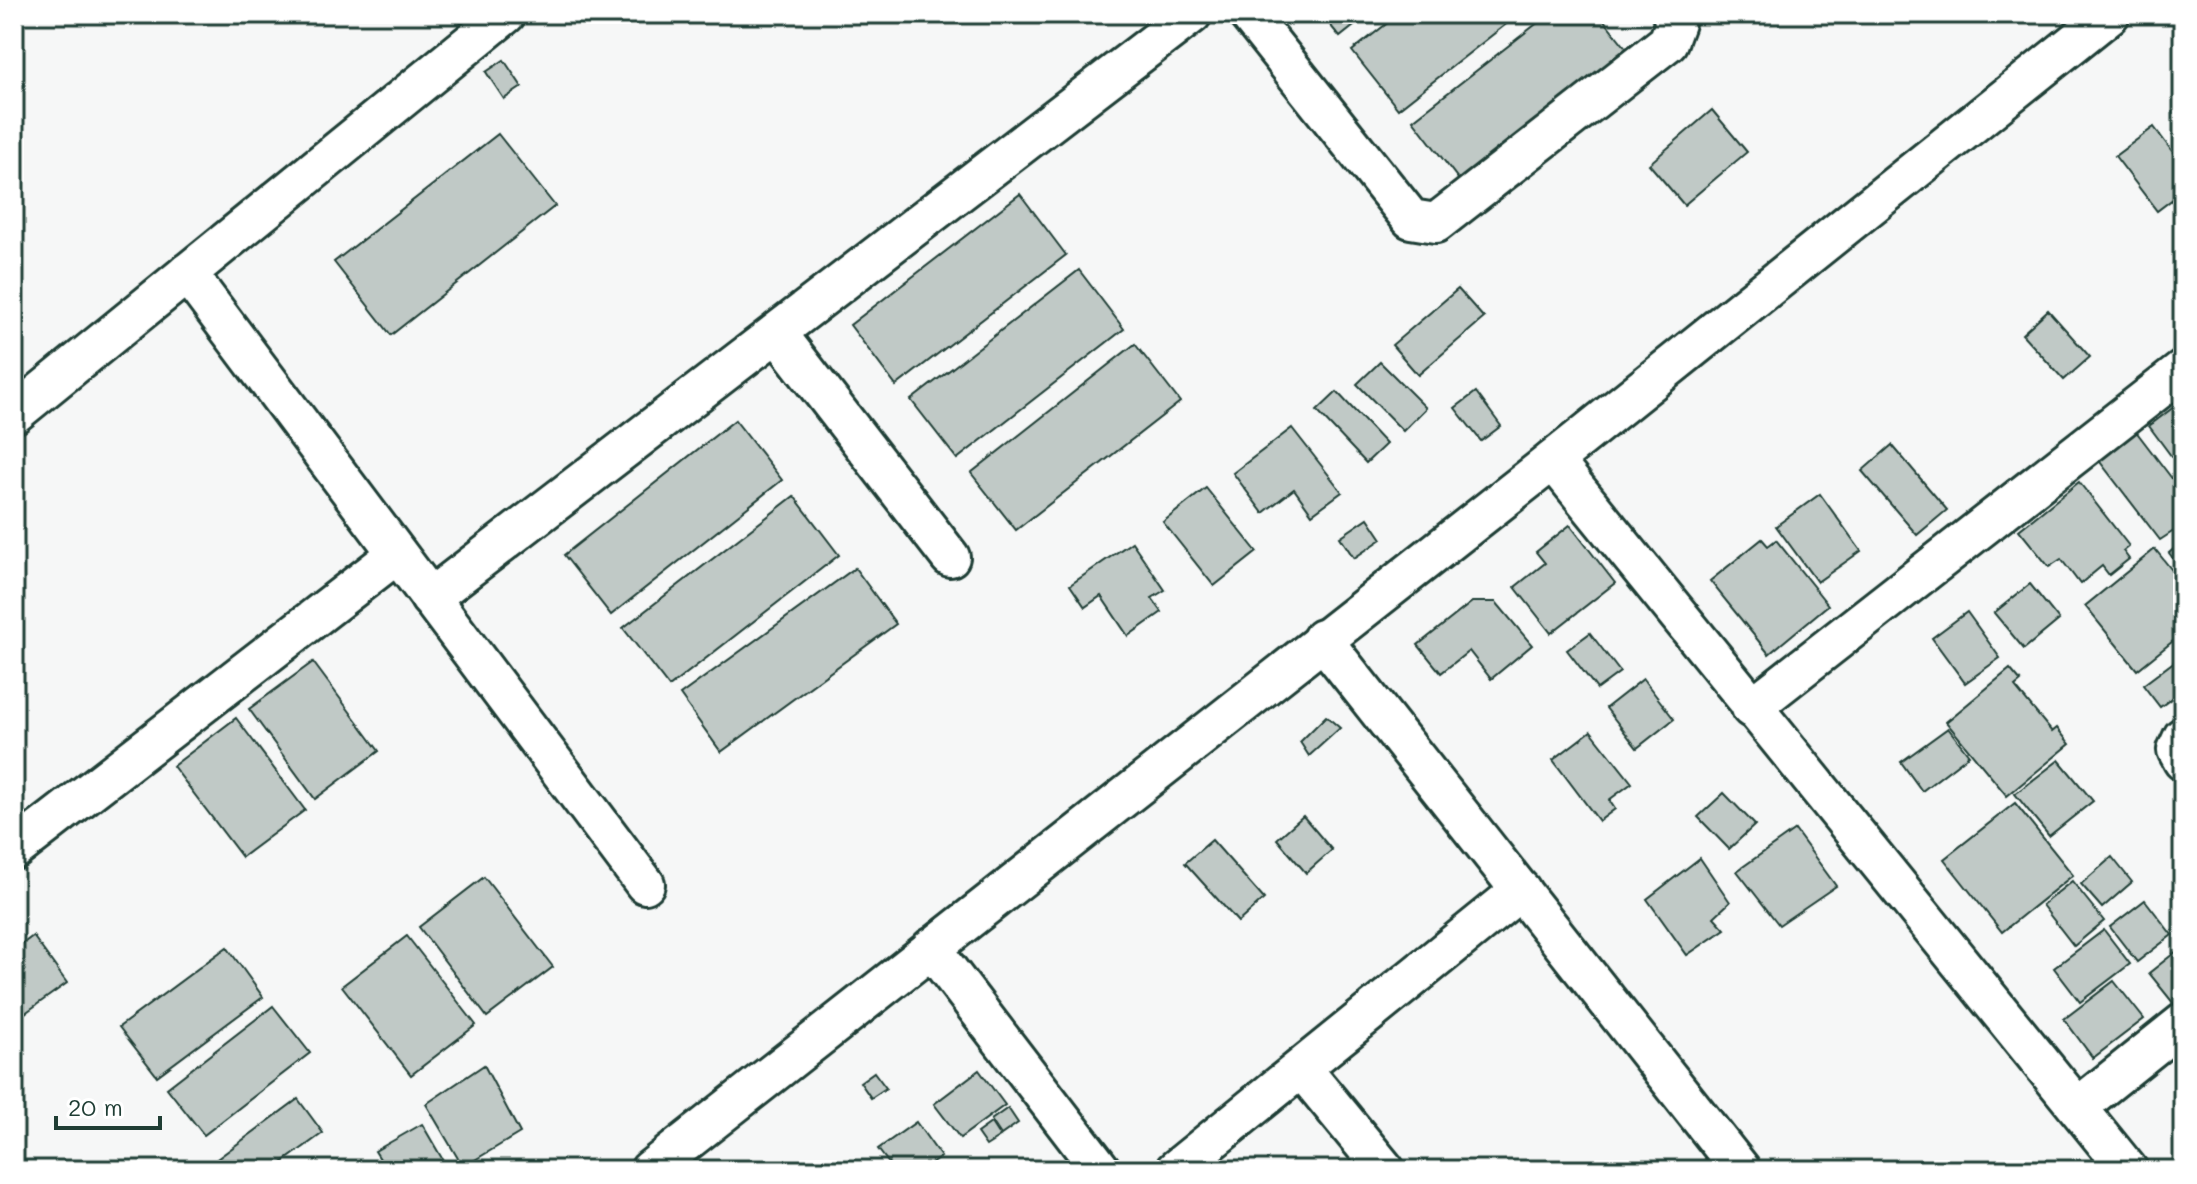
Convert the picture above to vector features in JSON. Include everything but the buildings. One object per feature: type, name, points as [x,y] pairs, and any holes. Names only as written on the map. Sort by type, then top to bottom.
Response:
[{"type":"street","points":[[14,414],[506,14]]},
{"type":"street","points":[[430,598],[1192,14]]},
{"type":"street","points":[[1248,14],[1411,219],[1436,223],[1668,42],[1675,23],[1672,14]]},
{"type":"street","points":[[650,1170],[1553,460],[2110,14]]},
{"type":"street","points":[[187,273],[645,884]]},
{"type":"street","points":[[777,333],[950,557]]},
{"type":"street","points":[[1751,708],[2183,370]]},
{"type":"street","points":[[1553,460],[2128,1170]]},
{"type":"street","points":[[14,850],[397,554]]},
{"type":"street","points":[[1322,639],[1741,1170]]},
{"type":"street","points":[[2183,737],[2177,750],[2183,761]]},
{"type":"street","points":[[1175,1170],[1303,1070],[1521,890]]},
{"type":"street","points":[[931,948],[1101,1170]]},
{"type":"street","points":[[2078,1107],[2183,1023]]},
{"type":"street","points":[[1303,1070],[1385,1170]]}]
